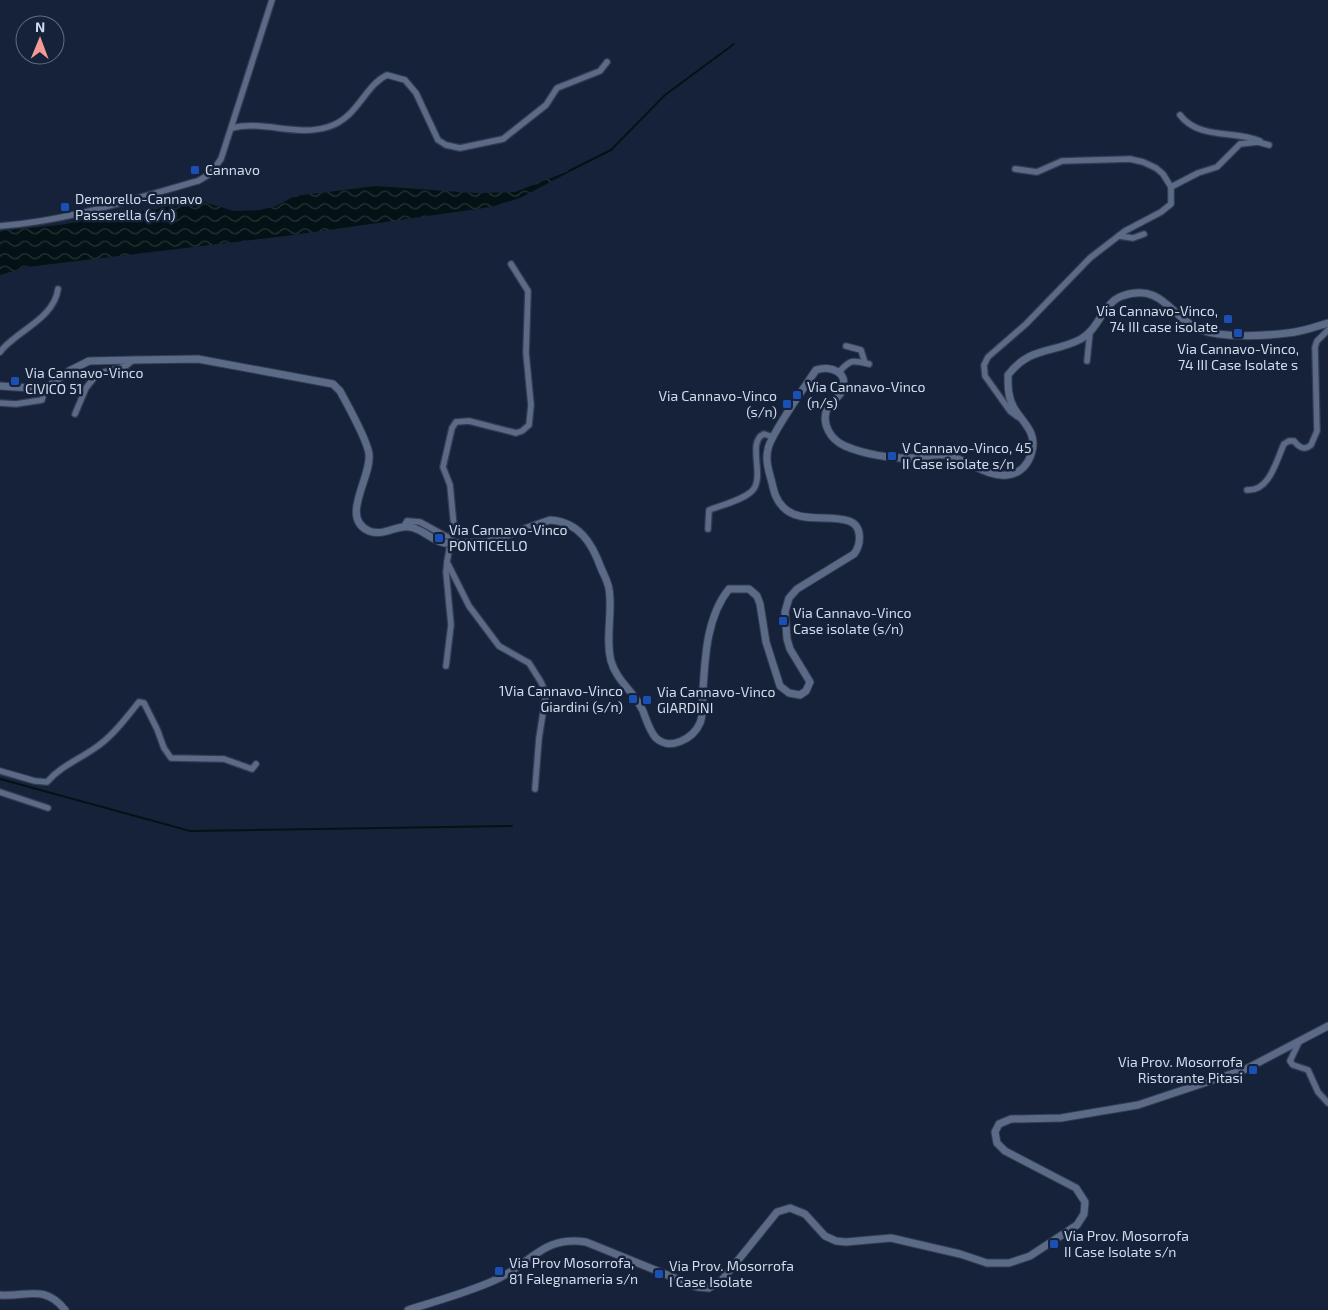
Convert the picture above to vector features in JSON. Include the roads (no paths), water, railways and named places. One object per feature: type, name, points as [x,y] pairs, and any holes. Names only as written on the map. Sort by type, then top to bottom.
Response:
[{"type":"street","points":[[0,226],[24,224],[98,209],[198,181],[210,174],[218,166],[232,128],[272,0]]},
{"type":"street","points":[[232,128],[259,125],[302,130],[327,127],[356,110],[380,79],[387,75],[405,80],[416,93],[438,140],[446,145],[460,148],[502,139],[546,105],[557,88],[600,71],[607,62]]},
{"type":"street","points":[[1171,187],[1198,173],[1218,168],[1240,144],[1258,142],[1269,145],[1246,136],[1219,135],[1190,125],[1180,115]]},
{"type":"street","points":[[1015,169],[1037,172],[1062,161],[1130,159],[1144,162],[1156,168],[1163,174],[1171,187],[1170,204],[1161,212],[1119,236],[1070,277],[1026,324],[988,357],[984,365],[985,376],[1010,411],[1027,425]]},
{"type":"street","points":[[1119,236],[1133,238],[1144,234]]},
{"type":"street","points":[[446,666],[451,625],[446,572],[454,527],[450,485],[443,467],[452,428],[456,422],[469,420],[516,432],[522,431],[528,426],[532,414],[526,353],[528,291],[512,264]]},
{"type":"street","points":[[0,352],[49,308],[57,296],[58,289]]},
{"type":"street","points":[[846,346],[861,350],[867,363],[854,360],[847,362],[840,372],[843,386],[842,393],[828,408],[827,427],[830,435],[837,443],[849,448],[887,456],[912,458],[938,454],[949,456],[998,476],[1021,471],[1028,463],[1033,450],[1033,434],[1008,393],[1008,375],[1023,358],[1081,339],[1090,332],[1106,309],[1119,297],[1131,294],[1159,296],[1192,325],[1210,332],[1247,335],[1289,333],[1328,323]]},
{"type":"street","points":[[1247,490],[1260,488],[1266,482],[1284,444],[1289,440],[1294,441],[1299,447],[1303,448],[1310,445],[1317,431],[1315,346],[1317,341],[1328,330]]},
{"type":"street","points":[[1087,361],[1090,332]]},
{"type":"street","points":[[0,403],[16,404],[42,400],[45,390],[69,371],[89,361],[198,359],[333,384],[340,391],[369,451],[370,465],[357,499],[356,515],[359,523],[367,530],[375,533],[404,526],[417,528],[438,542],[487,542],[550,520],[560,521],[582,534],[595,550],[609,589],[610,659],[617,677],[640,703],[656,738],[665,743],[676,744],[693,733],[700,724],[704,662],[712,622],[722,598],[729,589],[749,589],[757,596],[766,642],[780,686],[789,693],[800,694],[806,691],[810,682],[790,648],[787,639],[785,612],[789,598],[797,589],[854,554],[859,547],[860,537],[857,528],[850,521],[794,514],[784,508],[776,497],[767,464],[768,449],[816,370],[824,367],[840,372]]},
{"type":"street","points":[[76,414],[86,388],[96,374],[126,366],[134,360]]},
{"type":"street","points":[[0,386],[45,390]]},
{"type":"street","points":[[708,529],[709,510],[750,493],[757,484],[757,442],[760,436],[764,434],[773,438]]},
{"type":"street","points":[[447,562],[469,606],[481,624],[499,646],[529,663],[546,694],[538,738],[535,789]]},
{"type":"street","points":[[0,771],[35,781],[46,782],[56,770],[94,749],[109,738],[139,702],[144,703],[158,729],[164,748],[171,758],[224,759],[252,769],[256,764]]},
{"type":"street","points":[[0,792],[48,808]]},
{"type":"street","points":[[408,1310],[494,1281],[551,1244],[569,1240],[586,1242],[697,1287],[709,1288],[722,1280],[777,1212],[790,1208],[805,1214],[825,1236],[836,1241],[846,1242],[891,1238],[960,1254],[987,1263],[1009,1263],[1030,1256],[1077,1224],[1084,1214],[1085,1202],[1076,1188],[1005,1151],[996,1142],[995,1132],[999,1124],[1011,1119],[1062,1118],[1138,1106],[1246,1069],[1328,1026]]},
{"type":"street","points":[[1299,1042],[1290,1061],[1293,1065],[1308,1070],[1318,1092],[1328,1103]]},
{"type":"street","points":[[0,1295],[42,1293],[57,1300],[65,1310]]},
{"type":"water","points":[[579,167],[520,198],[491,207],[286,236],[27,267],[0,275],[0,231],[59,225],[200,201],[234,211],[260,210],[276,206],[295,196],[376,186],[475,193],[515,192]]},
{"type":"waterway","points":[[569,171],[611,150],[665,95],[734,44]]},
{"type":"waterway","points":[[0,779],[190,831],[512,826]]},
{"type":"place","name":"Cannavo","points":[[195,170]]},
{"type":"place","name":"Demorello-Cannavo Passerella (s/n)","points":[[65,207]]},
{"type":"place","name":"Via Cannavo-Vinco, 74 III case isolate","points":[[1228,319]]},
{"type":"place","name":"Via Cannavo-Vinco, 74 III Case Isolate s","points":[[1238,333]]},
{"type":"place","name":"Via Cannavo-Vinco CIVICO 51","points":[[15,381]]},
{"type":"place","name":"Via Cannavo-Vinco (n/s)","points":[[797,395]]},
{"type":"place","name":"Via Cannavo-Vinco (s/n)","points":[[787,404]]},
{"type":"place","name":"V Cannavo-Vinco, 45 II Case isolate s/n","points":[[892,456]]},
{"type":"place","name":"Via Cannavo-Vinco PONTICELLO","points":[[439,538]]},
{"type":"place","name":"Via Cannavo-Vinco Case isolate (s/n)","points":[[783,621]]},
{"type":"place","name":"1Via Cannavo-Vinco Giardini (s/n)","points":[[633,699]]},
{"type":"place","name":"Via Cannavo-Vinco GIARDINI","points":[[647,700]]},
{"type":"place","name":"Via Prov. Mosorrofa Ristorante Pitasi","points":[[1253,1070]]},
{"type":"place","name":"Via Prov. Mosorrofa II Case Isolate s/n","points":[[1054,1244]]},
{"type":"place","name":"Via Prov Mosorrofa, 81 Falegnameria s/n","points":[[499,1271]]},
{"type":"place","name":"Via Prov. Mosorrofa I Case Isolate","points":[[659,1274]]}]
